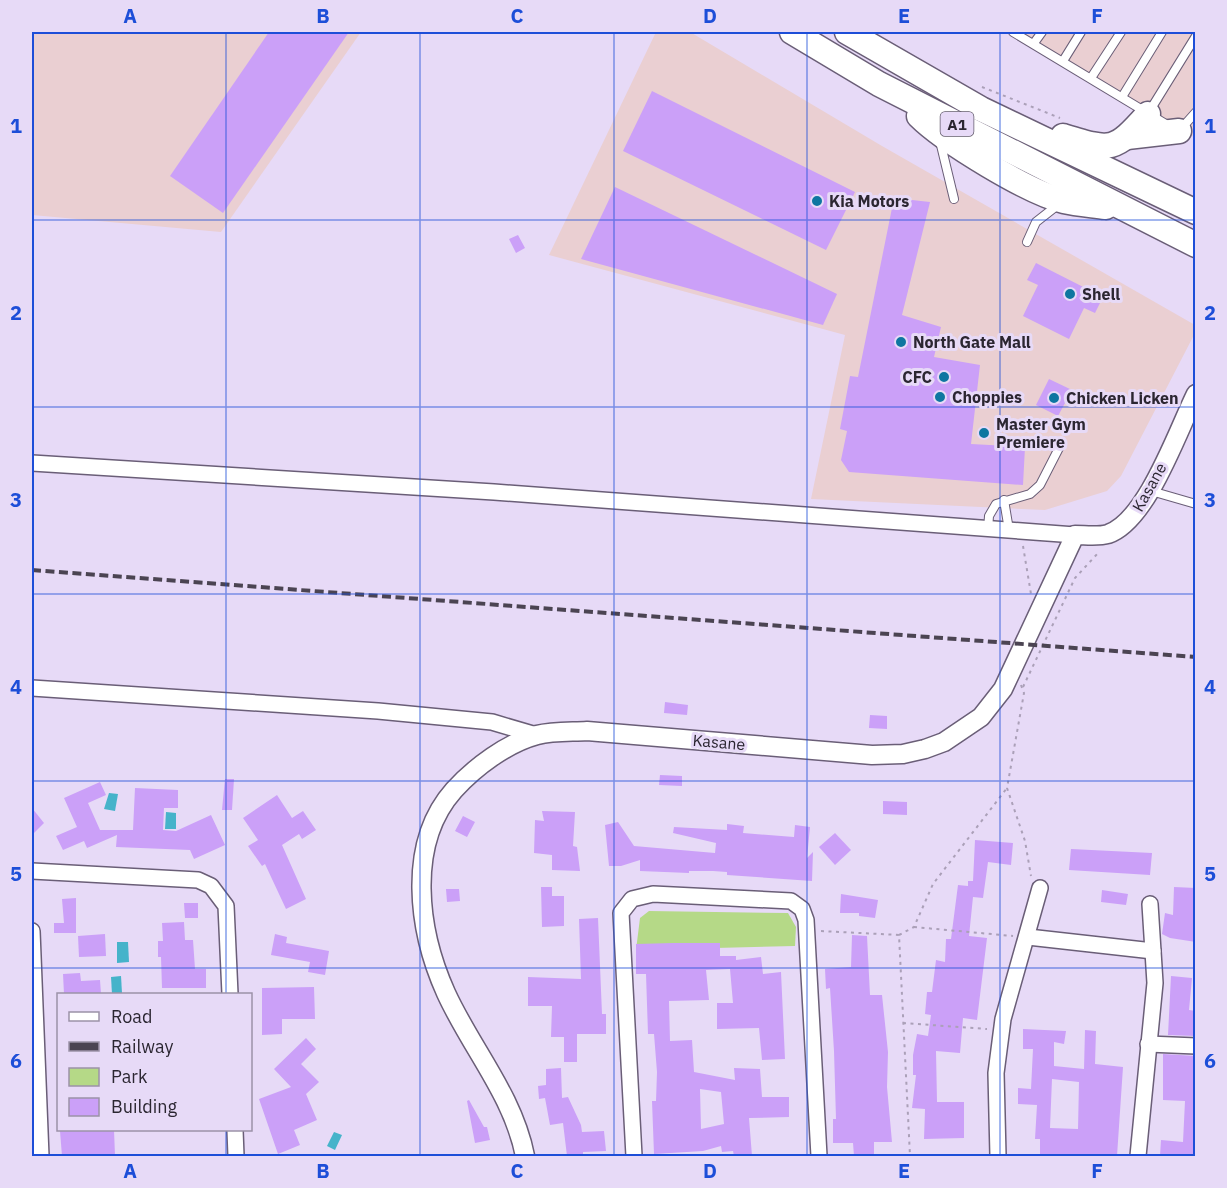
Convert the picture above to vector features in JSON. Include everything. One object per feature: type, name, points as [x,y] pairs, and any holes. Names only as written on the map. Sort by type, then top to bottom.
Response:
[{"type":"highway","name":"A1","points":[[792,32],[897,94],[1188,242]]},
{"type":"highway","name":"A1","points":[[847,32],[980,97],[1196,212]]},
{"type":"highway","points":[[897,94],[937,132],[994,168],[1063,201],[1126,210]]},
{"type":"highway","points":[[980,97],[1006,114],[1084,143],[1115,146],[1127,137],[1148,114]]},
{"type":"highway","points":[[1127,137],[1183,133]]},
{"type":"highway","points":[[1188,242],[1196,261]]},
{"type":"street","name":"Kasane","points":[[1106,535],[1125,524],[1150,491],[1196,394]]},
{"type":"street","points":[[32,463],[299,482],[494,492],[1015,531],[1106,535]]},
{"type":"street","name":"Kasane","points":[[525,1156],[507,1102],[446,993],[431,951],[423,902],[423,859],[432,824],[446,800],[463,780],[483,763],[536,735],[587,731],[872,755],[903,754],[944,742],[965,730],[1016,682],[1041,607],[1075,535]]},
{"type":"street","points":[[32,688],[378,711],[492,722],[536,735]]},
{"type":"street","points":[[32,871],[198,880],[211,886],[226,906],[230,993]]},
{"type":"street","points":[[998,1156],[995,1096],[1001,1030],[1040,888]]},
{"type":"street","points":[[633,1156],[621,914],[632,899],[653,894],[791,901],[802,909],[807,930],[819,1156]]},
{"type":"street","points":[[1138,1156],[1155,983],[1149,904]]},
{"type":"street","points":[[32,931],[41,1156]]},
{"type":"street","points":[[1028,937],[1153,951]]},
{"type":"street","points":[[1148,1044],[1196,1046]]},
{"type":"street","points":[[234,1131],[236,1156]]},
{"type":"lane","points":[[1013,32],[1183,133],[1196,112]]},
{"type":"lane","points":[[1034,43],[1042,32]]},
{"type":"lane","points":[[1063,61],[1082,32]]},
{"type":"lane","points":[[1091,78],[1121,32]]},
{"type":"lane","points":[[1122,97],[1162,32]]},
{"type":"lane","points":[[1148,114],[1196,36]]},
{"type":"lane","points":[[937,132],[946,160],[954,199]]},
{"type":"lane","points":[[1027,242],[1036,222],[1063,201]]},
{"type":"lane","points":[[988,529],[989,516],[996,504],[1030,494],[1040,485],[1059,448]]},
{"type":"lane","points":[[1150,491],[1196,504]]},
{"type":"lane","points":[[1004,500],[1015,531]]},
{"type":"path","points":[[980,97],[1068,120]]},
{"type":"path","points":[[1015,531],[1029,588],[1035,602],[1041,607]]},
{"type":"path","points":[[1040,888],[1029,873],[1026,841],[1007,788],[1016,682],[1075,578],[1099,552],[1106,535]]},
{"type":"path","points":[[914,927],[933,884],[1007,788]]},
{"type":"path","points":[[807,930],[899,935],[914,927],[1028,937]]},
{"type":"path","points":[[899,935],[910,1156]]},
{"type":"path","points":[[903,1023],[1001,1030]]},
{"type":"shaded area","points":[[32,32],[361,32],[221,232],[32,215]]},
{"type":"shaded area","points":[[656,32],[690,32],[882,146],[1195,325],[1195,333],[1121,476],[1107,491],[1045,510],[811,499],[845,335],[549,255]]},
{"type":"shaded area","points":[[1019,32],[1195,32],[1195,137]]},
{"type":"green space","points":[[649,911],[788,913],[796,927],[795,946],[636,950],[640,918]]},
{"type":"water","points":[[109,793],[118,794],[115,811],[104,809]]},
{"type":"water","points":[[166,812],[176,813],[176,829],[165,829]]},
{"type":"water","points":[[117,942],[128,942],[129,962],[117,963]]},
{"type":"water","points":[[121,976],[122,993],[112,993],[111,977]]},
{"type":"water","points":[[334,1132],[342,1135],[335,1150],[327,1146]]},
{"type":"building","points":[[269,32],[349,32],[223,213],[170,176]]},
{"type":"building","points":[[652,91],[855,192],[826,250],[623,151]]},
{"type":"building","points":[[615,187],[837,294],[823,325],[581,259]]},
{"type":"building","name":"North Gate Mall","points":[[894,198],[930,202],[902,315],[941,327],[934,357],[980,365],[971,444],[1025,447],[1023,485],[849,472],[841,460],[847,431],[840,429],[850,376],[858,377]]},
{"type":"building","points":[[518,235],[525,248],[516,253],[509,239]]},
{"type":"building","points":[[1036,263],[1103,297],[1095,313],[1084,308],[1069,339],[1023,316],[1038,285],[1027,280]]},
{"type":"building","points":[[1049,379],[1072,390],[1058,416],[1036,405]]},
{"type":"building","points":[[665,702],[688,705],[687,715],[664,713]]},
{"type":"building","points":[[870,715],[887,716],[887,729],[869,728]]},
{"type":"building","points":[[660,775],[682,776],[682,786],[659,785]]},
{"type":"building","points":[[225,779],[234,779],[232,810],[222,810]]},
{"type":"building","points":[[100,782],[106,795],[88,803],[100,830],[133,830],[135,788],[178,790],[178,808],[164,808],[163,830],[176,831],[211,815],[225,845],[194,859],[190,850],[116,847],[117,835],[87,848],[84,841],[63,850],[56,836],[77,827],[64,798]]},
{"type":"building","points":[[277,795],[292,818],[303,811],[316,830],[302,839],[299,834],[282,845],[306,899],[286,909],[265,864],[262,866],[248,846],[258,840],[243,818]]},
{"type":"building","points":[[883,801],[907,802],[907,815],[883,814]]},
{"type":"building","points":[[32,808],[44,823],[32,835]]},
{"type":"building","points":[[542,811],[575,812],[573,846],[577,847],[580,871],[552,870],[552,855],[534,853],[535,820],[544,821]]},
{"type":"building","points":[[463,816],[475,822],[467,837],[455,831]]},
{"type":"building","points":[[618,822],[634,846],[715,853],[716,843],[673,833],[674,827],[727,830],[727,824],[744,826],[743,833],[794,837],[795,825],[810,827],[807,858],[813,852],[812,881],[727,875],[727,872],[713,871],[689,871],[689,873],[640,871],[640,860],[621,866],[609,866],[605,825]]},
{"type":"building","points":[[835,833],[851,850],[835,865],[819,847]]},
{"type":"building","points":[[975,840],[1013,843],[1011,865],[988,862],[983,898],[973,897],[969,936],[987,938],[977,1020],[963,1018],[960,1053],[936,1051],[937,1102],[964,1102],[964,1138],[924,1139],[925,1109],[912,1108],[916,1075],[913,1075],[913,1055],[917,1034],[928,1036],[931,1015],[925,1014],[927,992],[932,992],[936,960],[945,962],[946,939],[951,939],[958,885],[968,886],[968,881],[973,881]]},
{"type":"building","points":[[1071,849],[1152,853],[1150,875],[1069,870]]},
{"type":"building","points":[[541,887],[552,887],[552,896],[564,896],[564,926],[542,927]]},
{"type":"building","points":[[1174,887],[1196,888],[1196,942],[1170,938],[1162,934],[1165,913],[1173,915]]},
{"type":"building","points":[[446,889],[459,889],[460,901],[447,902]]},
{"type":"building","points":[[1102,890],[1128,894],[1126,905],[1101,902]]},
{"type":"building","points":[[841,894],[878,900],[875,918],[859,916],[859,913],[840,913]]},
{"type":"building","points":[[76,898],[76,933],[54,933],[54,923],[64,923],[62,899]]},
{"type":"building","points":[[184,903],[198,903],[198,918],[185,918]]},
{"type":"building","points":[[598,918],[602,1014],[606,1014],[606,1034],[577,1034],[577,1062],[564,1062],[564,1037],[551,1037],[552,1006],[528,1006],[528,977],[581,979],[579,919]]},
{"type":"building","points":[[184,922],[185,940],[193,940],[195,969],[206,969],[206,988],[162,988],[158,941],[163,941],[162,923]]},
{"type":"building","points":[[105,934],[106,956],[79,957],[78,936]]},
{"type":"building","points":[[275,934],[287,937],[286,943],[329,951],[325,975],[308,972],[310,962],[271,955]]},
{"type":"building","points":[[852,935],[867,936],[870,995],[882,995],[888,1052],[887,1087],[892,1142],[874,1142],[874,1156],[854,1156],[853,1143],[833,1143],[833,1119],[836,1119],[834,1051],[830,988],[826,989],[825,969],[851,967]]},
{"type":"building","points":[[720,943],[720,956],[736,956],[736,960],[761,957],[763,974],[781,972],[785,1059],[762,1060],[759,1028],[717,1029],[717,1003],[733,1003],[730,969],[706,970],[709,1000],[669,1001],[670,1041],[692,1040],[694,1072],[735,1080],[734,1068],[760,1069],[762,1097],[789,1097],[789,1117],[749,1118],[752,1156],[734,1156],[733,1151],[722,1152],[721,1146],[703,1151],[654,1154],[652,1101],[656,1101],[657,1072],[654,1034],[648,1034],[646,974],[636,974],[636,944]],"holes":[[[700,1089],[721,1092],[724,1124],[701,1129]]]},
{"type":"building","points":[[80,973],[81,981],[100,980],[101,993],[64,993],[63,974]]},
{"type":"building","points":[[1171,976],[1192,978],[1189,1010],[1196,1011],[1196,1036],[1168,1035]]},
{"type":"building","points":[[314,987],[315,1019],[282,1019],[282,1034],[262,1035],[262,988]]},
{"type":"building","points":[[1023,1029],[1066,1031],[1064,1044],[1054,1042],[1054,1066],[1084,1069],[1085,1030],[1096,1031],[1095,1064],[1123,1067],[1117,1156],[1040,1156],[1040,1139],[1035,1139],[1037,1105],[1018,1104],[1018,1088],[1031,1089],[1033,1049],[1023,1049]],"holes":[[[1052,1079],[1079,1082],[1078,1129],[1050,1128]]]},
{"type":"building","points":[[306,1038],[316,1049],[301,1064],[319,1082],[306,1094],[317,1120],[294,1130],[300,1145],[278,1154],[259,1099],[291,1087],[274,1069]]},
{"type":"building","points":[[1163,1054],[1196,1056],[1196,1156],[1160,1156],[1161,1140],[1183,1142],[1185,1101],[1163,1100]]},
{"type":"building","points":[[561,1068],[562,1098],[568,1097],[582,1132],[604,1131],[606,1151],[583,1152],[583,1156],[567,1156],[563,1123],[550,1125],[545,1098],[539,1099],[538,1086],[546,1085],[546,1069]]},
{"type":"building","points":[[469,1100],[484,1127],[487,1127],[490,1140],[475,1143],[467,1101]]},
{"type":"building","points":[[60,1131],[114,1131],[115,1156],[62,1156]]},
{"type":"railway","points":[[32,570],[1196,657]]},
{"type":"place","name":"Kia Motors","points":[[817,201]]},
{"type":"place","name":"Shell","points":[[1070,294]]},
{"type":"place","name":"North Gate Mall","points":[[901,342]]},
{"type":"place","name":"CFC","points":[[944,377]]},
{"type":"place","name":"Choppies","points":[[940,397]]},
{"type":"place","name":"Chicken Licken","points":[[1054,398]]},
{"type":"place","name":"Master Gym Premiere","points":[[984,433]]}]
